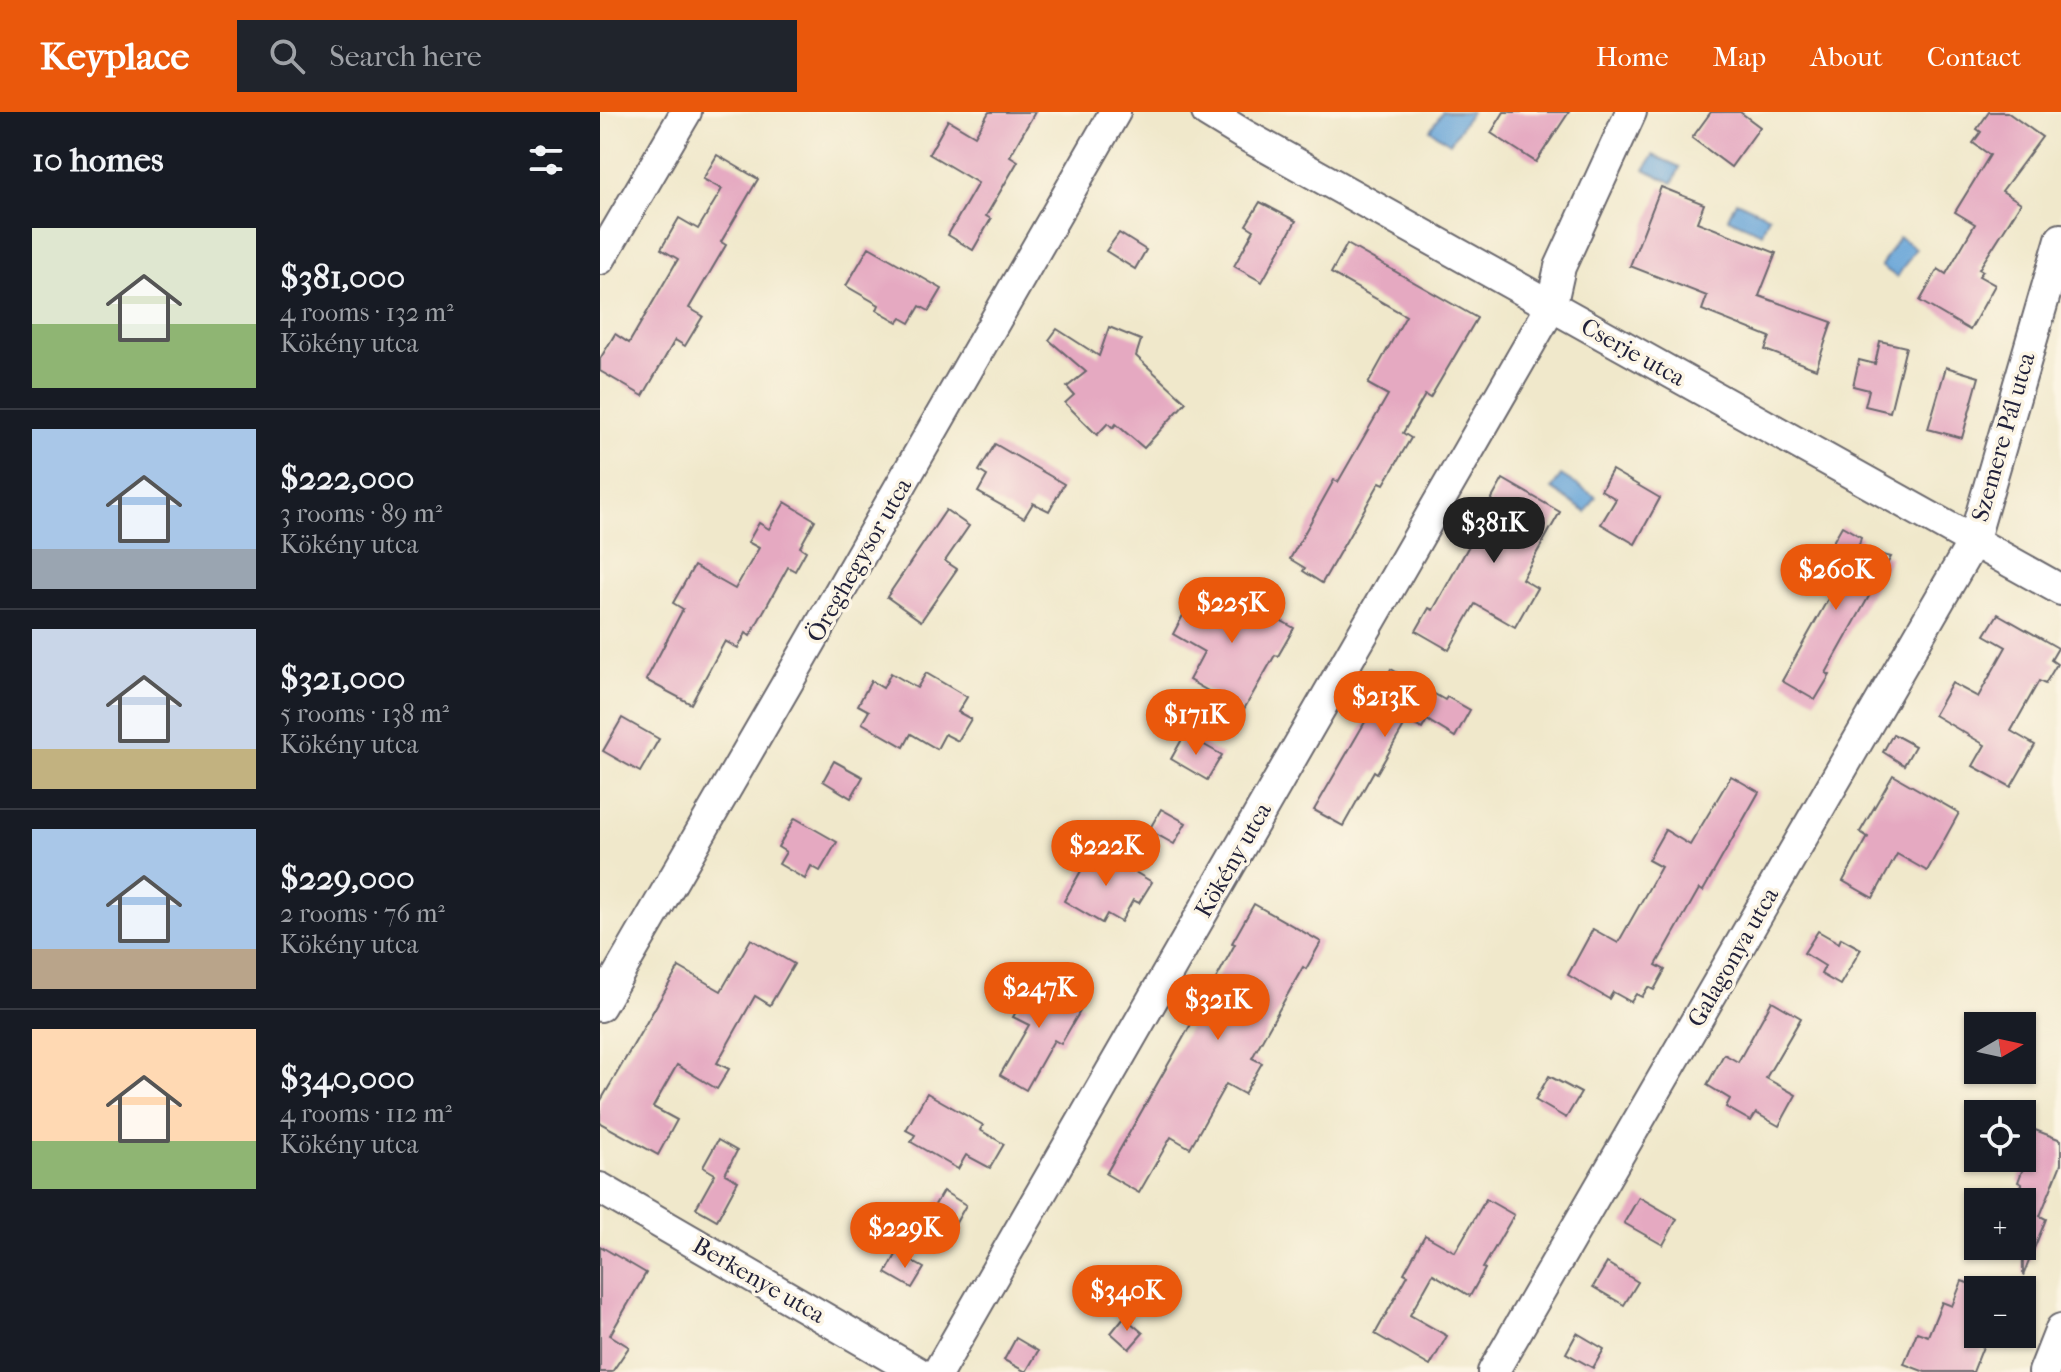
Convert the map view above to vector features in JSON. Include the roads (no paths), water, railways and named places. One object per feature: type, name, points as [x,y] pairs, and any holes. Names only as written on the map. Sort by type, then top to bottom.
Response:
[{"type":"street","points":[[600,259],[686,112]]},
{"type":"street","name":"Öreghegysor utca","points":[[600,1006],[1115,112]]},
{"type":"street","name":"Cserje utca","points":[[1207,112],[2061,590]]},
{"type":"street","name":"Kökény utca","points":[[938,1372],[1551,307],[1560,267],[1631,112]]},
{"type":"street","name":"Szemere Pál utca","points":[[1973,542],[2061,239]]},
{"type":"street","name":"Galagonya utca","points":[[1493,1372],[1973,542]]},
{"type":"street","name":"Berkenye utca","points":[[600,1188],[917,1372]]},
{"type":"street","points":[[2044,1372],[2061,1329]]},
{"type":"water","points":[[1442,112],[1471,112],[1450,143],[1430,130]]},
{"type":"water","points":[[1653,155],[1680,167],[1673,183],[1645,170]]},
{"type":"water","points":[[1736,201],[1769,216],[1762,233],[1728,218]]},
{"type":"water","points":[[1899,237],[1916,248],[1897,277],[1881,266]]},
{"type":"water","points":[[1561,475],[1596,497],[1586,512],[1552,489]]}]
